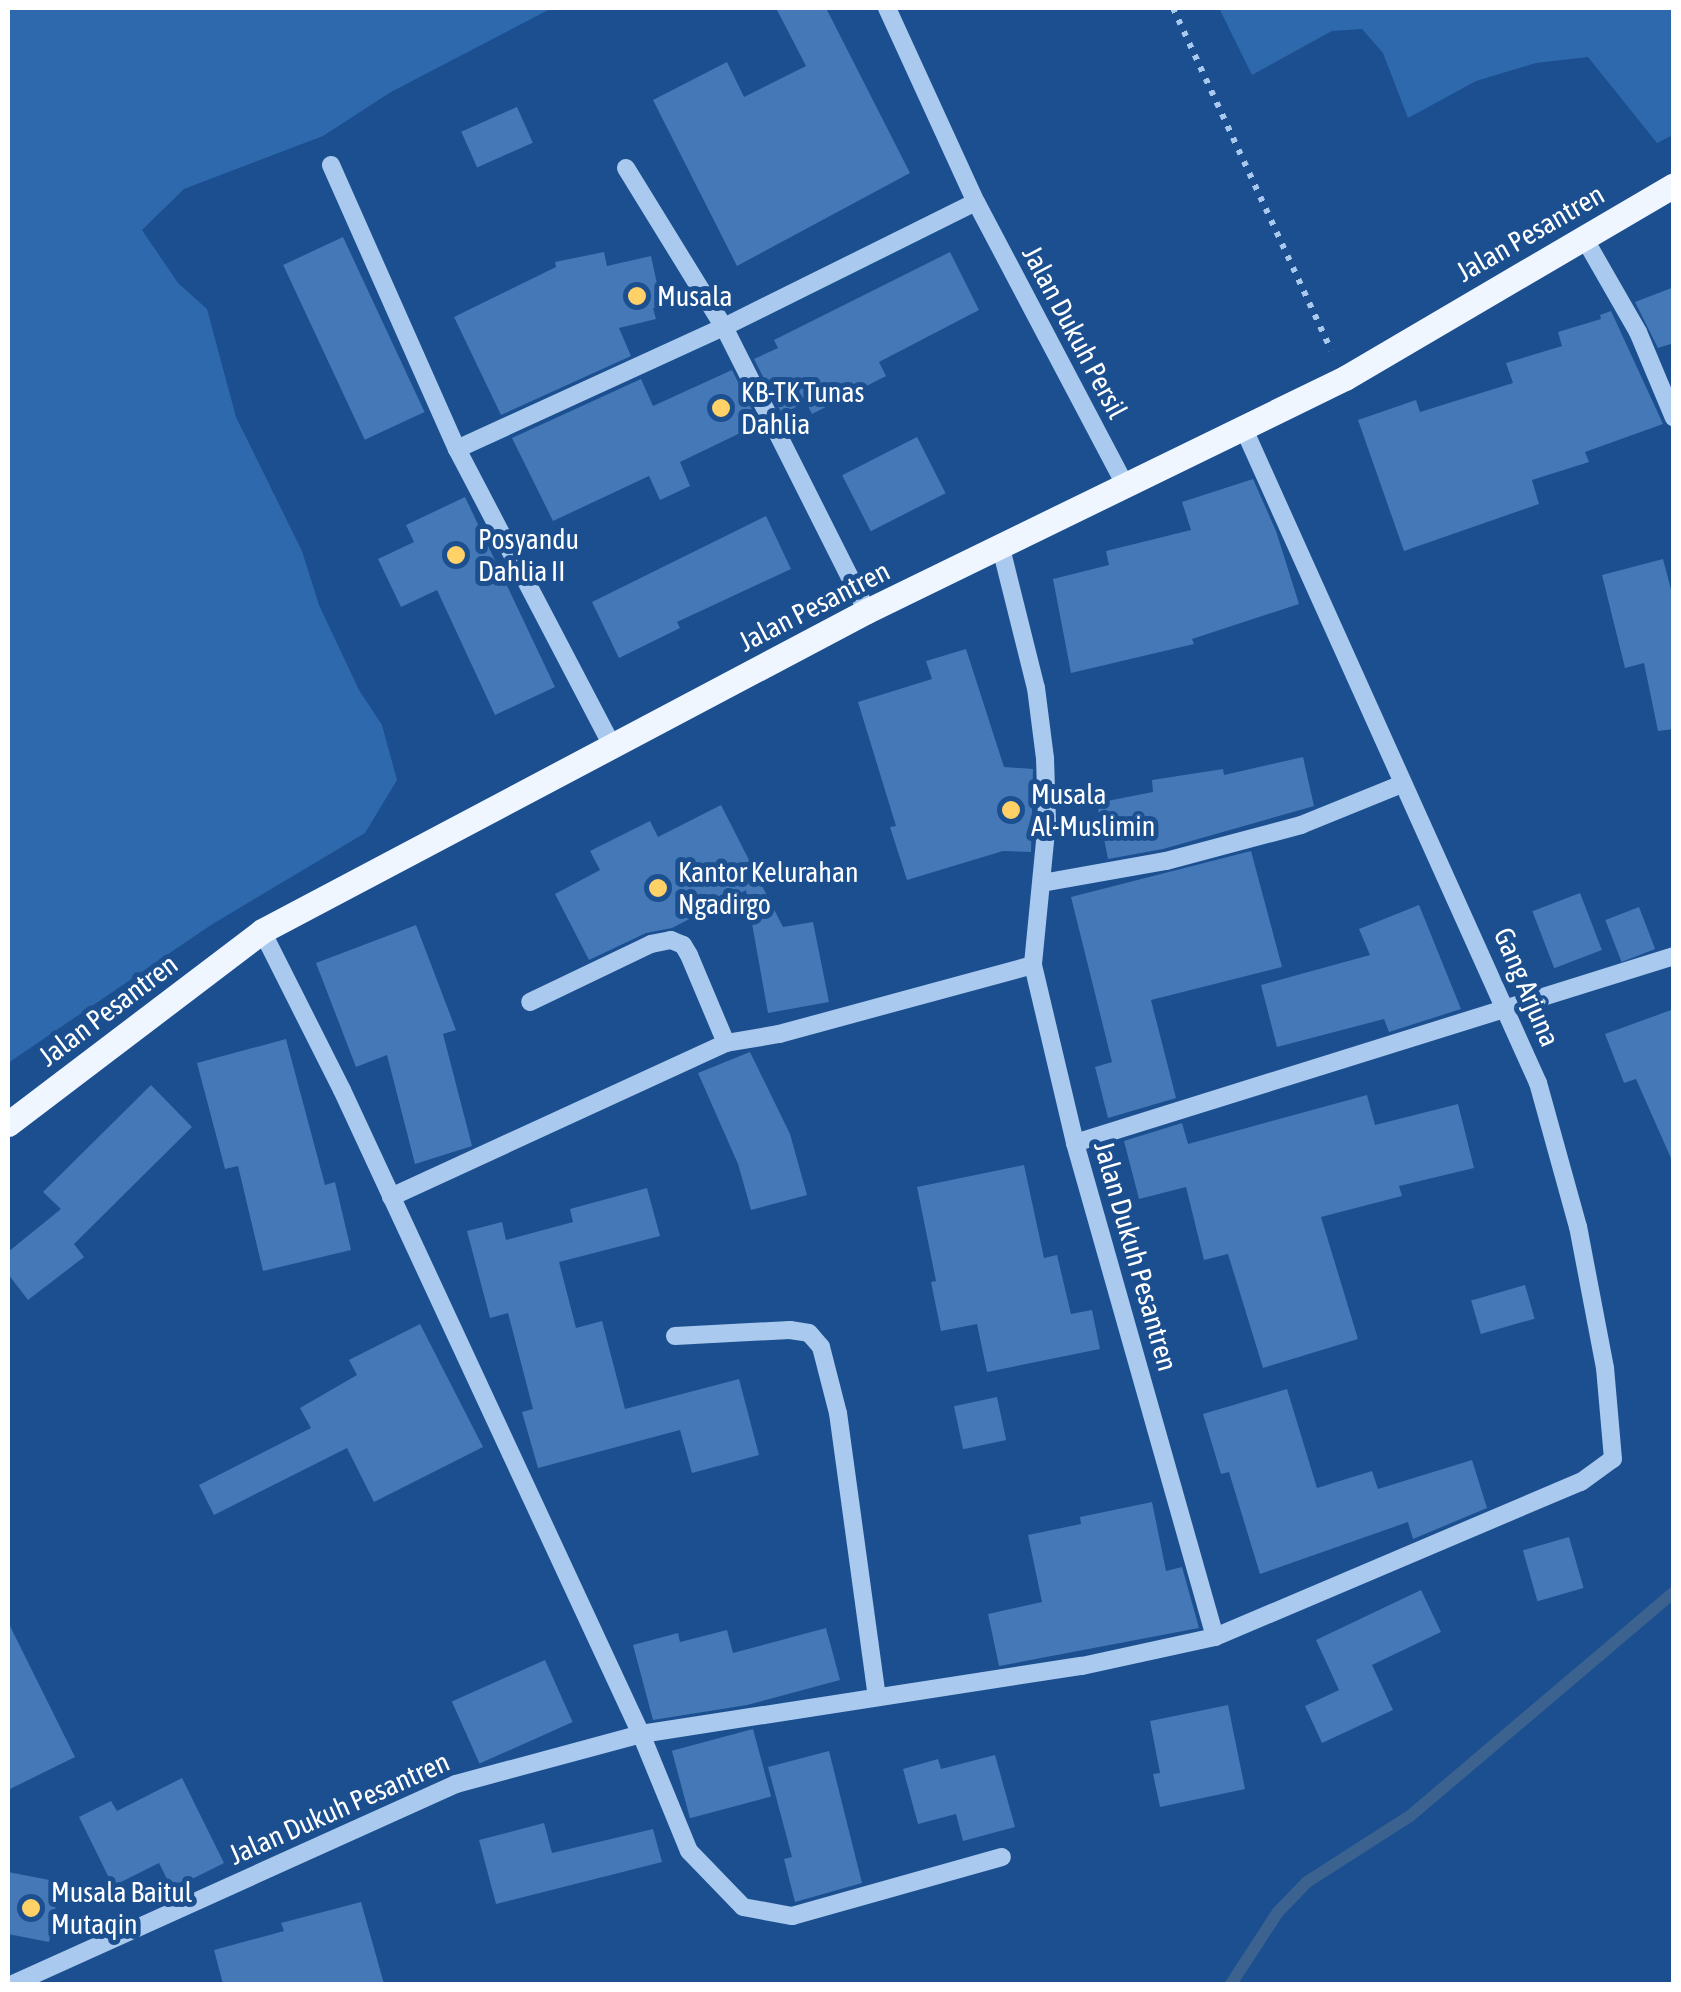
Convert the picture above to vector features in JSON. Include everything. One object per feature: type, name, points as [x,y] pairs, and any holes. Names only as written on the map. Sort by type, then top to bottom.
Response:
[{"type":"main road","name":"Jalan Pesantren","points":[[8,1124],[262,932],[610,743],[867,611],[1344,378],[1673,185]]},
{"type":"street","name":"Jalan Dukuh Persil","points":[[887,8],[976,202],[1126,487]]},
{"type":"street","points":[[330,165],[457,450],[610,743]]},
{"type":"street","points":[[626,168],[724,327],[867,611]]},
{"type":"street","points":[[457,450],[724,327],[976,202]]},
{"type":"street","points":[[1583,236],[1638,332],[1674,418]]},
{"type":"street","name":"Gang Arjuna","points":[[1215,1637],[1581,1482],[1614,1459],[1606,1368],[1578,1227],[1538,1083],[1243,428]]},
{"type":"street","name":"Jalan Dukuh Pesantren","points":[[14,1984],[456,1784],[641,1734],[1120,1659],[1215,1637],[1075,1143],[1033,966],[1047,821],[1043,741],[1036,688],[1001,548]]},
{"type":"street","points":[[1042,882],[1166,861],[1300,824],[1402,784]]},
{"type":"street","points":[[262,932],[391,1197],[641,1734],[690,1851],[743,1907],[792,1916],[1002,1857]]},
{"type":"street","points":[[530,1002],[651,944],[671,940],[689,955],[726,1044]]},
{"type":"street","points":[[1075,1143],[1674,956]]},
{"type":"street","points":[[391,1197],[726,1044],[779,1034],[1033,966]]},
{"type":"street","points":[[675,1336],[790,1330],[810,1333],[821,1346],[838,1413],[878,1696]]},
{"type":"path","points":[[1173,8],[1344,378]]},
{"type":"shaded area","points":[[8,8],[552,8],[391,92],[323,136],[184,189],[142,230],[178,283],[207,309],[236,417],[302,551],[319,605],[359,690],[382,725],[397,780],[365,833],[211,925],[8,1063]]},
{"type":"shaded area","points":[[1219,8],[1673,8],[1673,135],[1657,143],[1588,57],[1536,63],[1476,81],[1408,118],[1383,53],[1362,29],[1332,31],[1252,75]]},
{"type":"building","points":[[776,8],[826,8],[910,173],[737,266],[653,100],[727,62],[744,97],[806,66]]},
{"type":"building","points":[[517,107],[533,143],[477,167],[461,132]]},
{"type":"building","points":[[343,237],[425,412],[365,440],[283,265]]},
{"type":"building","points":[[604,252],[607,266],[651,256],[662,307],[653,308],[656,319],[619,328],[631,356],[501,415],[454,317],[556,267],[555,262]]},
{"type":"building","points":[[950,252],[979,310],[879,362],[886,376],[812,414],[806,402],[782,414],[754,359],[778,348],[774,340]]},
{"type":"building","points":[[1674,287],[1674,343],[1658,348],[1635,302]]},
{"type":"building","points":[[1611,311],[1663,424],[1585,452],[1589,462],[1532,480],[1539,504],[1404,551],[1358,420],[1416,400],[1420,412],[1513,383],[1506,363],[1562,346],[1558,332],[1601,319],[1600,315]]},
{"type":"building","points":[[732,370],[759,424],[680,462],[690,486],[660,500],[649,476],[553,521],[512,438],[641,379],[653,406]]},
{"type":"building","points":[[917,437],[946,493],[871,531],[842,475]]},
{"type":"building","points":[[1253,479],[1276,531],[1299,604],[1192,639],[1194,644],[1071,673],[1053,579],[1109,565],[1106,551],[1191,530],[1182,502]]},
{"type":"building","points":[[465,497],[555,687],[495,715],[437,590],[401,607],[378,559],[414,542],[406,525]]},
{"type":"building","points":[[766,516],[791,569],[677,622],[680,628],[619,658],[592,602]]},
{"type":"building","points":[[1663,559],[1674,601],[1674,729],[1658,731],[1644,663],[1625,668],[1602,575]]},
{"type":"building","points":[[966,649],[1004,767],[1033,769],[1031,852],[1003,851],[907,880],[890,827],[896,826],[858,702],[932,679],[926,661]]},
{"type":"building","points":[[1303,757],[1314,806],[1163,849],[1108,859],[1097,803],[1153,792],[1152,780],[1223,769],[1224,775]]},
{"type":"building","name":"Kantor Kelurahan Ngadirgo","points":[[721,805],[783,927],[813,922],[829,1002],[768,1013],[746,890],[672,928],[646,933],[589,960],[555,894],[600,870],[590,851],[650,821],[658,837]]},
{"type":"building","points":[[1251,851],[1282,967],[1151,1000],[1176,1098],[1108,1118],[1095,1067],[1112,1062],[1071,897]]},
{"type":"building","points":[[1580,893],[1602,950],[1554,968],[1532,911]]},
{"type":"building","points":[[1419,905],[1461,1009],[1389,1032],[1384,1019],[1277,1047],[1261,985],[1370,955],[1359,929]]},
{"type":"building","points":[[1639,907],[1655,949],[1622,962],[1605,920]]},
{"type":"building","points":[[416,925],[456,1030],[443,1034],[472,1146],[415,1164],[387,1055],[356,1067],[316,963]]},
{"type":"building","points":[[1674,1009],[1674,1165],[1636,1079],[1624,1083],[1605,1034]]},
{"type":"building","points":[[286,1039],[325,1185],[335,1182],[351,1250],[263,1271],[238,1166],[225,1169],[197,1063]]},
{"type":"building","points":[[750,1052],[790,1134],[807,1195],[751,1210],[738,1164],[698,1073]]},
{"type":"building","points":[[151,1085],[192,1127],[74,1244],[84,1257],[28,1300],[8,1274],[8,1252],[61,1209],[43,1192]]},
{"type":"building","points":[[1367,1095],[1375,1125],[1458,1104],[1474,1168],[1399,1186],[1402,1196],[1321,1217],[1358,1339],[1263,1368],[1228,1254],[1204,1260],[1186,1187],[1139,1199],[1124,1141],[1182,1123],[1188,1144]]},
{"type":"building","points":[[1024,1165],[1044,1258],[1057,1255],[1071,1314],[1092,1310],[1100,1349],[987,1372],[977,1324],[941,1331],[931,1282],[936,1281],[917,1187]]},
{"type":"building","points":[[647,1188],[660,1236],[559,1262],[576,1328],[602,1321],[625,1409],[739,1379],[759,1455],[692,1473],[680,1430],[538,1468],[522,1412],[533,1409],[508,1313],[490,1318],[467,1231],[502,1222],[506,1240],[573,1222],[570,1209]]},
{"type":"building","points":[[1525,1285],[1535,1319],[1481,1334],[1471,1300]]},
{"type":"building","points":[[420,1324],[483,1447],[374,1502],[347,1448],[214,1515],[199,1485],[311,1428],[300,1408],[357,1375],[349,1360]]},
{"type":"building","points":[[1287,1389],[1317,1488],[1372,1471],[1378,1489],[1472,1460],[1487,1508],[1413,1539],[1408,1522],[1260,1574],[1229,1472],[1221,1474],[1203,1414]]},
{"type":"building","points":[[997,1397],[1006,1440],[963,1449],[954,1406]]},
{"type":"building","points":[[1152,1502],[1166,1571],[1182,1567],[1199,1628],[999,1666],[988,1614],[1042,1602],[1028,1535],[1081,1524],[1080,1517]]},
{"type":"building","points":[[1569,1537],[1584,1588],[1537,1601],[1523,1550]]},
{"type":"building","points":[[1421,1590],[1441,1632],[1372,1665],[1393,1710],[1322,1743],[1305,1706],[1339,1690],[1316,1640]]},
{"type":"building","points":[[8,1622],[75,1757],[8,1790]]},
{"type":"building","points":[[826,1628],[840,1680],[747,1705],[653,1720],[633,1645],[678,1633],[680,1642],[727,1630],[733,1653]]},
{"type":"building","points":[[545,1660],[573,1722],[479,1764],[452,1701]]},
{"type":"building","points":[[1228,1705],[1245,1789],[1160,1807],[1153,1774],[1160,1773],[1150,1721]]},
{"type":"building","points":[[753,1729],[771,1797],[690,1818],[672,1751]]},
{"type":"building","points":[[829,1751],[862,1883],[795,1902],[784,1859],[792,1857],[768,1767]]},
{"type":"building","points":[[995,1755],[1015,1827],[963,1841],[956,1814],[918,1824],[903,1769],[938,1759],[941,1769]]},
{"type":"building","points":[[182,1778],[224,1863],[172,1889],[159,1863],[113,1886],[79,1817],[111,1801],[117,1811]]},
{"type":"building","points":[[544,1823],[552,1853],[653,1829],[662,1862],[496,1904],[479,1840]]},
{"type":"building","name":"Musala Baitul Mutaqin","points":[[8,1872],[60,1882],[49,1942],[8,1934]]},
{"type":"building","points":[[361,1902],[384,1984],[223,1984],[214,1950],[284,1931],[281,1923]]},
{"type":"waterway","points":[[1231,1984],[1278,1912],[1307,1882],[1410,1816],[1674,1592]]},
{"type":"place","name":"Musala","points":[[637,296]]},
{"type":"place","name":"KB-TK Tunas Dahlia","points":[[721,408]]},
{"type":"place","name":"Posyandu Dahlia II","points":[[456,555]]},
{"type":"place","name":"Musala Al-Muslimin","points":[[1011,810]]},
{"type":"place","name":"Kantor Kelurahan Ngadirgo","points":[[658,888]]},
{"type":"place","name":"Musala Baitul Mutaqin","points":[[31,1908]]}]
